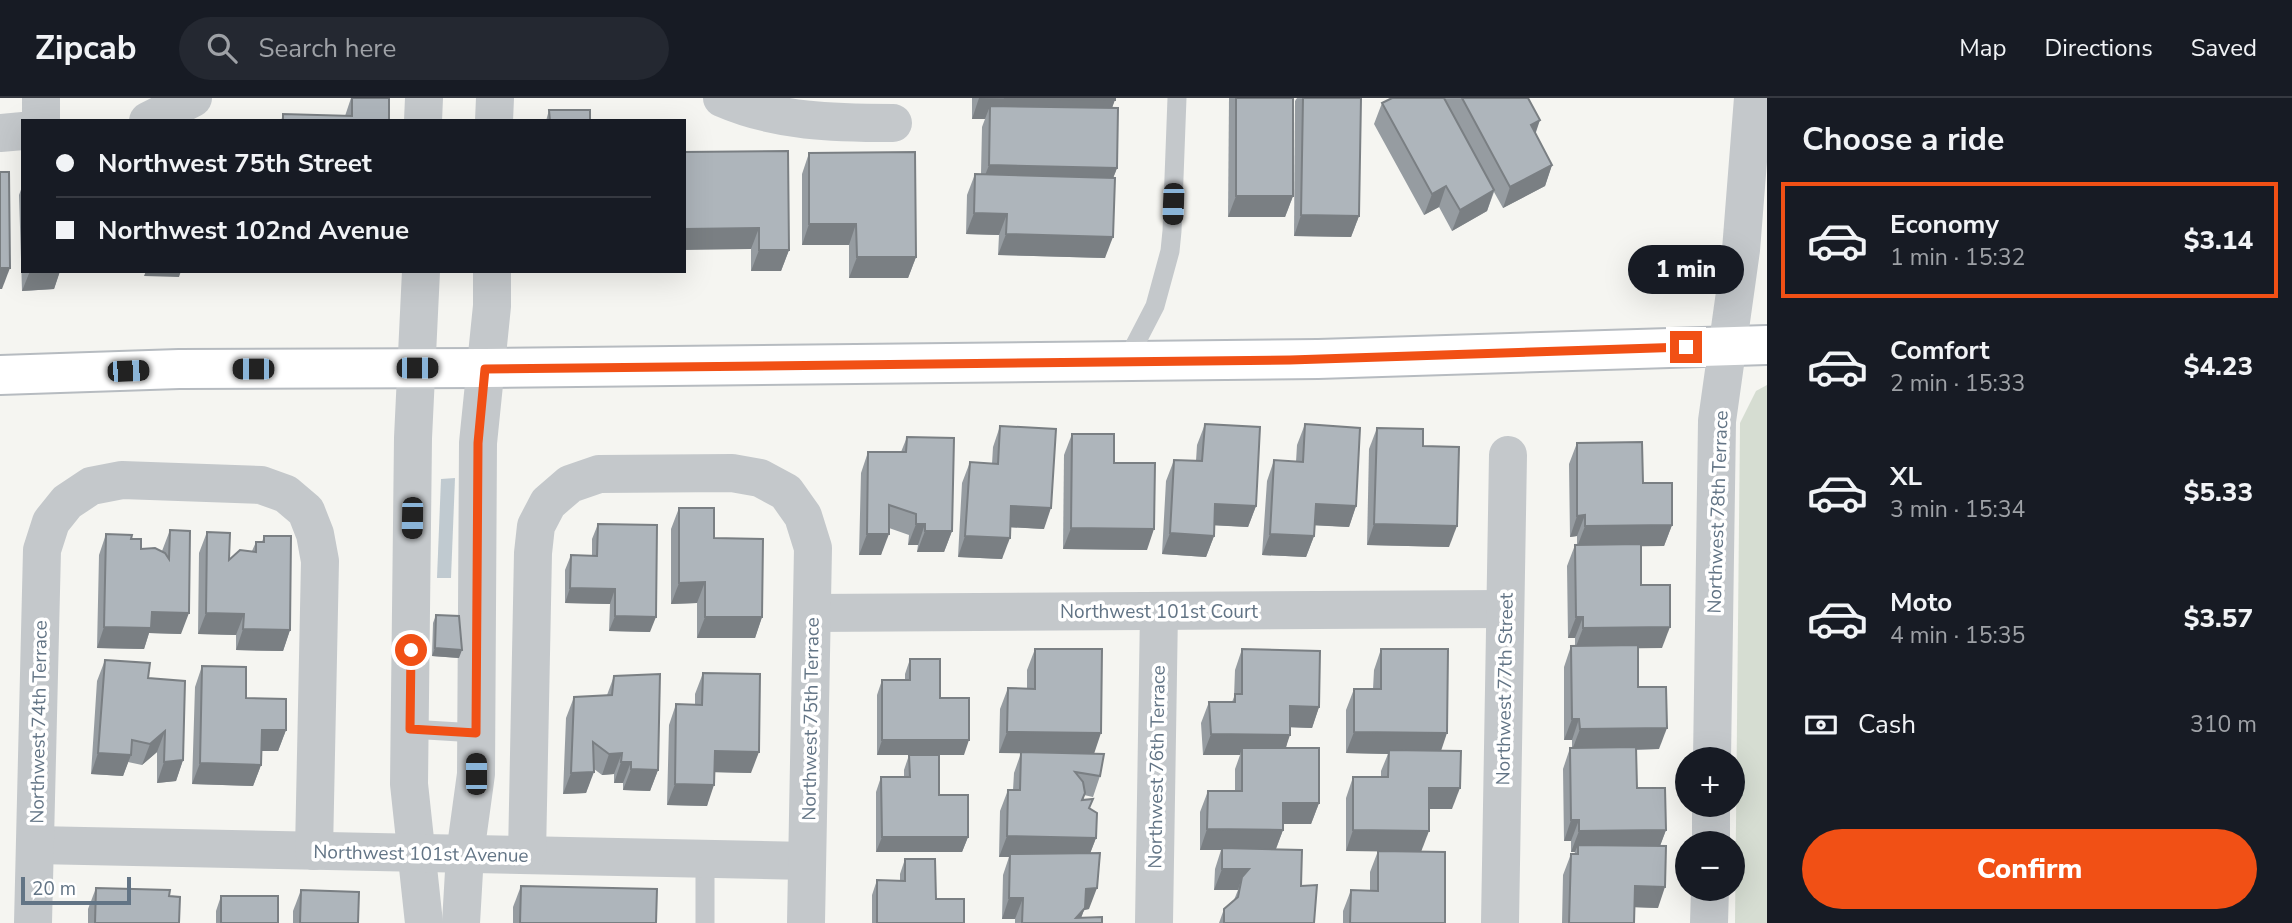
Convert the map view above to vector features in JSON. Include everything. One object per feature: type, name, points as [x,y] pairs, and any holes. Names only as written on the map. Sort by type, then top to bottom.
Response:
[{"type":"street","points":[[41,98],[41,119]]},
{"type":"street","points":[[152,119],[193,98]]},
{"type":"street","points":[[423,119],[424,98]]},
{"type":"street","points":[[494,119],[495,98]]},
{"type":"street","points":[[722,98],[759,105],[806,121],[893,123]]},
{"type":"street","name":"Northwest 78th Terrace","points":[[1712,747],[1717,421],[1741,250],[1753,98]]},
{"type":"street","points":[[0,133],[21,131]]},
{"type":"street","points":[[421,273],[413,438],[409,784],[424,923]]},
{"type":"street","points":[[461,923],[476,774],[478,443],[492,306],[492,273]]},
{"type":"street","points":[[0,374],[179,369],[485,369],[1331,359],[1767,345]]},
{"type":"street","name":"Northwest 77th Street","points":[[1500,923],[1508,455]]},
{"type":"street","name":"Northwest 75th Terrace","points":[[527,855],[533,553],[536,526],[548,503],[570,484],[599,474],[732,473],[760,478],[786,492],[803,516],[813,548],[806,923]]},
{"type":"street","name":"Northwest 74th Terrace","points":[[33,923],[42,550],[51,522],[67,502],[91,486],[122,480],[261,485],[286,494],[306,511],[316,534],[320,561],[314,851]]},
{"type":"street","name":"Northwest 101st Court","points":[[812,613],[1505,609]]},
{"type":"street","name":"Northwest 76th Terrace","points":[[1154,923],[1158,611]]},
{"type":"street","name":"Northwest 101st Avenue","points":[[35,845],[807,861]]},
{"type":"street","points":[[1709,923],[1710,901]]},
{"type":"lane","points":[[1126,362],[1155,306],[1170,251],[1177,98]]},
{"type":"lane","points":[[410,729],[476,733]]},
{"type":"lane","points":[[705,859],[705,923]]},
{"type":"shaded area","points":[[1767,385],[1767,923],[1735,923],[1735,901],[1745,901],[1745,831],[1736,831],[1736,817],[1745,817],[1745,747],[1737,747],[1740,423],[1756,391]]},
{"type":"shaded area","points":[[455,478],[451,578],[437,578],[441,479]]},
{"type":"building","points":[[352,98],[389,98],[389,119],[283,119],[283,114],[352,116]]},
{"type":"building","points":[[1004,98],[1115,98],[1115,100]]},
{"type":"building","points":[[1236,98],[1293,98],[1293,196],[1236,196]]},
{"type":"building","points":[[1303,98],[1361,98],[1359,216],[1301,215]]},
{"type":"building","points":[[1392,98],[1444,98],[1494,190],[1460,210],[1446,186],[1432,194],[1382,103]]},
{"type":"building","points":[[1462,98],[1528,98],[1540,120],[1531,125],[1552,165],[1510,187]]},
{"type":"building","points":[[990,106],[1118,108],[1117,168],[989,165]]},
{"type":"building","points":[[549,110],[590,110],[590,119],[550,119]]},
{"type":"building","points":[[788,151],[789,250],[759,250],[759,228],[686,229],[686,152]]},
{"type":"building","points":[[915,152],[916,257],[857,257],[856,224],[809,224],[809,153]]},
{"type":"building","points":[[0,172],[9,172],[10,268],[0,268]]},
{"type":"building","points":[[975,174],[1115,178],[1113,237],[1006,234],[1007,214],[974,213]]},
{"type":"building","points":[[1205,424],[1260,427],[1256,506],[1215,504],[1214,536],[1170,533],[1174,460],[1202,461]]},
{"type":"building","points":[[1305,424],[1360,428],[1356,506],[1316,504],[1314,536],[1270,534],[1274,460],[1303,462]]},
{"type":"building","points":[[1000,426],[1056,429],[1051,508],[1011,506],[1010,538],[965,536],[970,462],[998,464]]},
{"type":"building","points":[[1377,428],[1423,429],[1423,446],[1459,447],[1457,526],[1374,524]]},
{"type":"building","points":[[1072,434],[1114,434],[1114,463],[1155,463],[1154,529],[1071,528]]},
{"type":"building","points":[[907,437],[954,438],[952,531],[925,531],[925,524],[916,524],[916,514],[889,505],[889,534],[867,534],[868,452],[906,452]]},
{"type":"building","points":[[1642,442],[1643,483],[1672,483],[1672,525],[1585,526],[1585,515],[1577,516],[1577,443]]},
{"type":"building","points":[[679,508],[714,508],[714,538],[763,539],[762,617],[705,617],[705,582],[679,583]]},
{"type":"building","points":[[598,524],[657,525],[656,617],[615,616],[615,589],[570,588],[571,555],[597,556]]},
{"type":"building","points":[[170,530],[190,531],[189,613],[152,612],[151,628],[104,627],[106,534],[132,535],[131,539],[141,539],[141,549],[155,548],[165,553],[169,559]]},
{"type":"building","points":[[207,532],[230,533],[229,560],[240,550],[256,552],[256,542],[264,542],[264,536],[291,536],[290,630],[243,629],[244,614],[206,613]]},
{"type":"building","points":[[1641,544],[1641,585],[1670,585],[1670,627],[1583,628],[1583,617],[1576,617],[1575,545]]},
{"type":"building","points":[[436,615],[459,616],[462,650],[435,648]]},
{"type":"building","points":[[1638,645],[1638,687],[1666,687],[1667,728],[1580,729],[1579,719],[1572,719],[1571,646]]},
{"type":"building","points":[[1035,649],[1102,649],[1101,733],[1007,732],[1008,688],[1035,689]]},
{"type":"building","points":[[1242,649],[1320,651],[1319,707],[1290,706],[1290,735],[1211,734],[1209,702],[1235,702],[1235,694],[1242,694]]},
{"type":"building","points":[[1381,649],[1448,649],[1447,733],[1354,732],[1354,689],[1381,689]]},
{"type":"building","points":[[910,659],[940,659],[940,698],[969,698],[969,740],[882,740],[882,680],[910,680]]},
{"type":"building","points":[[105,660],[150,663],[148,678],[185,681],[183,760],[164,762],[165,731],[150,744],[132,740],[131,755],[98,753]]},
{"type":"building","points":[[202,666],[246,667],[246,698],[286,699],[286,730],[262,730],[261,765],[200,763]]},
{"type":"building","points":[[703,673],[760,674],[759,752],[715,751],[714,785],[675,784],[676,704],[702,705]]},
{"type":"building","points":[[660,674],[658,770],[631,769],[631,762],[621,762],[622,753],[609,754],[593,742],[594,772],[571,773],[574,697],[612,695],[614,676]]},
{"type":"building","points":[[1636,747],[1637,788],[1665,788],[1666,830],[1579,831],[1579,820],[1571,820],[1570,748]]},
{"type":"building","points":[[1242,748],[1319,748],[1319,803],[1283,803],[1283,830],[1207,829],[1208,791],[1242,791]]},
{"type":"building","points":[[1389,750],[1461,751],[1460,788],[1429,788],[1429,831],[1353,830],[1353,777],[1388,777]]},
{"type":"building","points":[[1021,752],[1104,754],[1100,776],[1075,772],[1083,782],[1085,793],[1082,800],[1093,799],[1089,808],[1097,813],[1096,838],[1007,836],[1008,790],[1020,790]]},
{"type":"building","points":[[909,755],[939,755],[939,795],[968,795],[968,837],[882,837],[881,777],[910,777]]},
{"type":"building","points":[[1578,845],[1666,846],[1665,887],[1635,886],[1634,923],[1569,923],[1571,854],[1578,854]]},
{"type":"building","points":[[1222,848],[1302,850],[1301,886],[1317,885],[1314,923],[1224,923],[1224,909],[1238,897],[1242,877],[1249,869],[1222,869]]},
{"type":"building","points":[[1378,851],[1445,852],[1445,923],[1350,923],[1351,890],[1378,891]]},
{"type":"building","points":[[1100,853],[1097,888],[1086,889],[1085,908],[1076,918],[1102,917],[1102,923],[1022,923],[1023,898],[1009,898],[1010,854]]},
{"type":"building","points":[[905,859],[935,859],[936,899],[964,899],[964,923],[877,923],[877,880],[905,881]]},
{"type":"building","points":[[521,886],[657,889],[656,923],[520,923]]},
{"type":"building","points":[[96,888],[170,890],[169,896],[180,897],[179,923],[95,923]]},
{"type":"building","points":[[301,890],[359,892],[358,923],[300,923]]},
{"type":"building","points":[[221,896],[278,896],[278,923],[221,923]]},
{"type":"route","points":[[411,650],[410,729],[476,733],[478,443],[485,369],[1290,360],[1686,347]]}]
